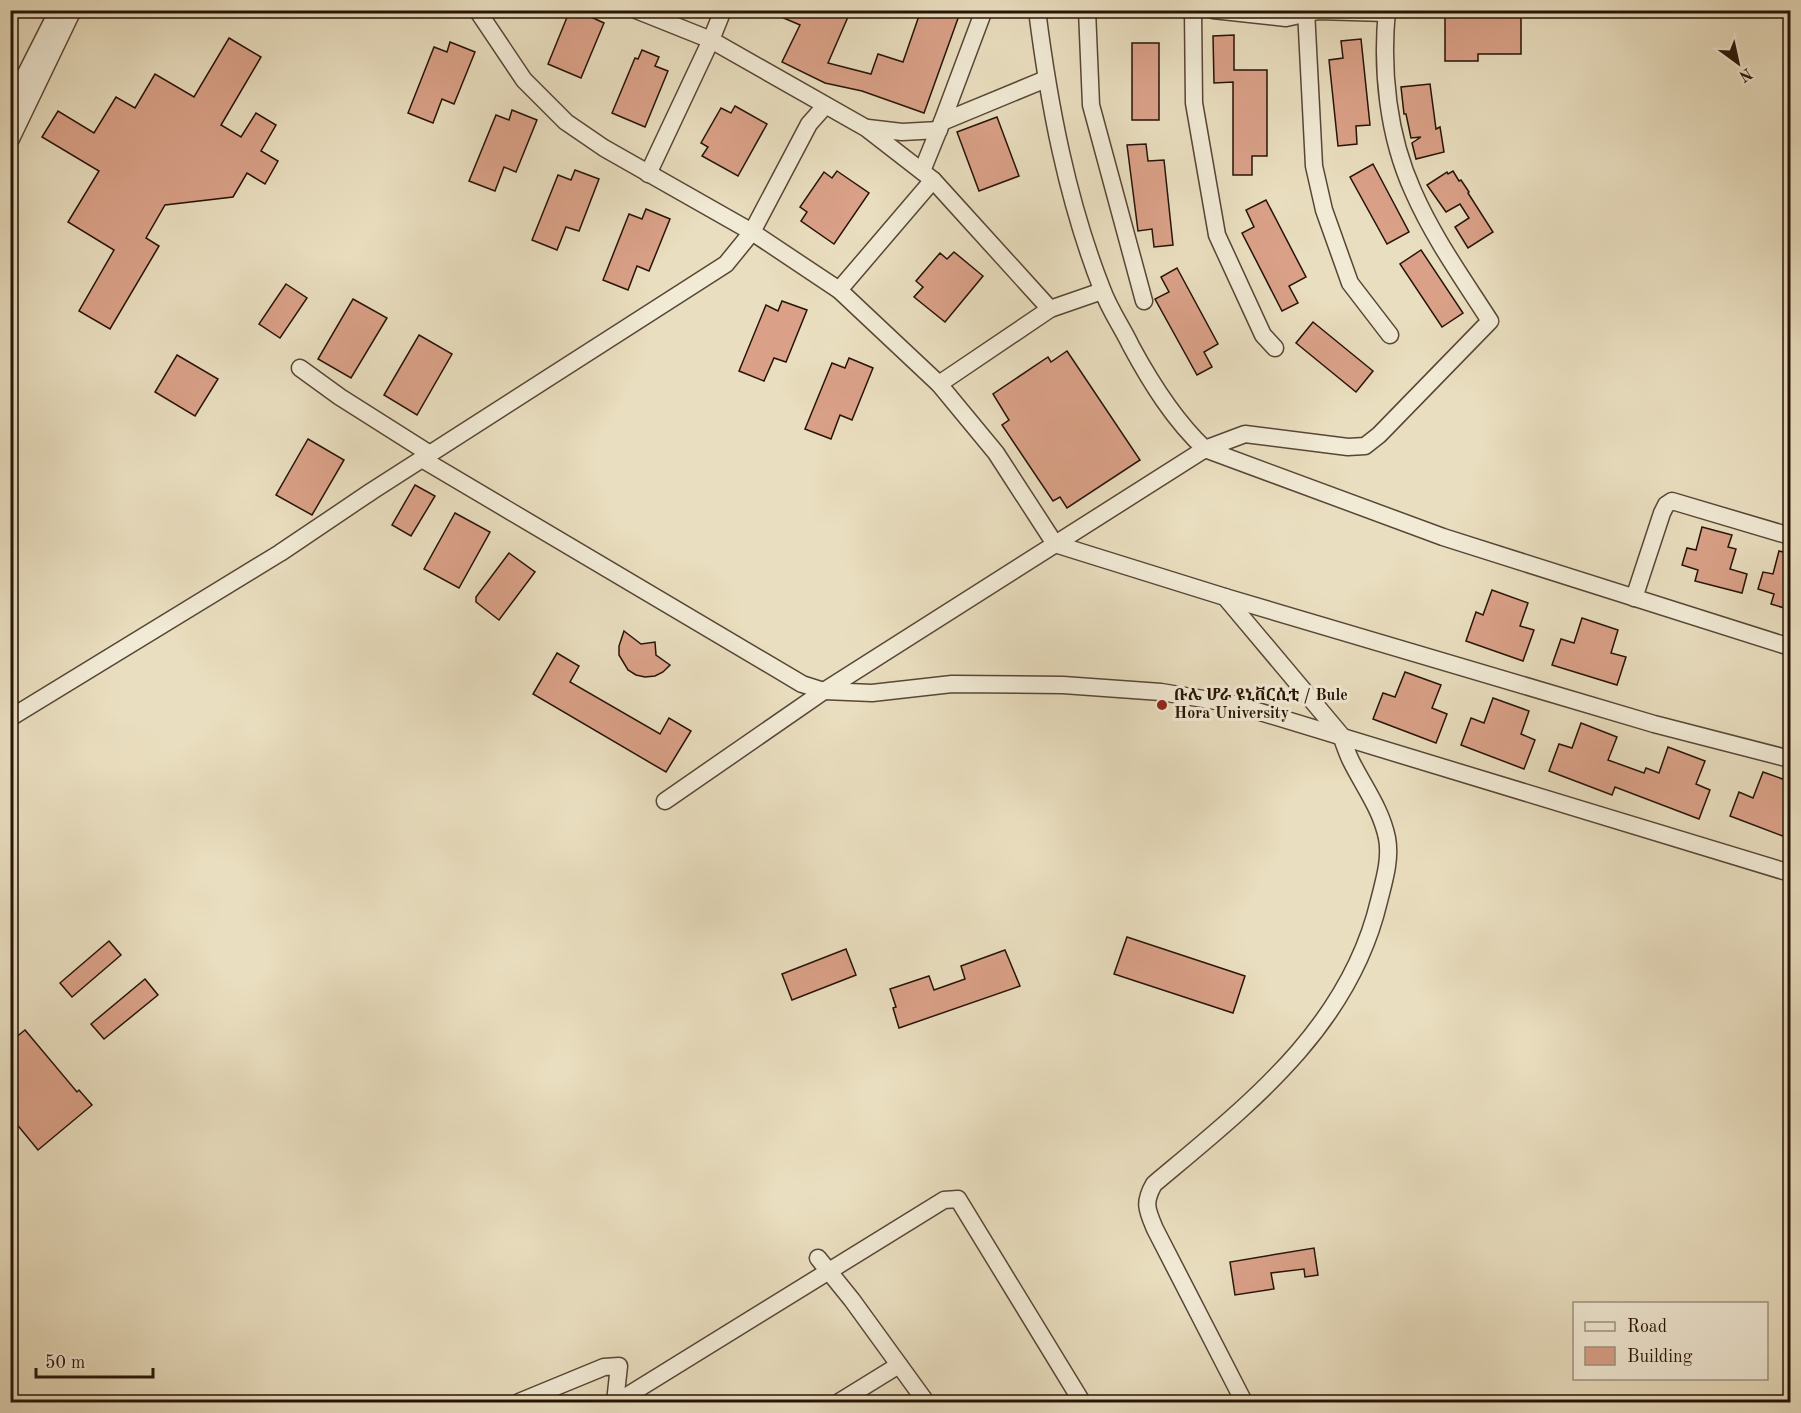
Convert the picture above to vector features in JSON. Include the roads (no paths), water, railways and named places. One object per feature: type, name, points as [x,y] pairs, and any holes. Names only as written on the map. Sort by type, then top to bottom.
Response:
[{"type":"street","points":[[10,105],[58,10]]},
{"type":"street","points":[[10,141],[73,10]]},
{"type":"street","points":[[477,10],[524,81],[566,122],[604,148],[752,232],[839,290],[939,384],[996,453],[1054,543],[1225,597],[1654,724],[1791,759]]},
{"type":"street","points":[[636,10],[711,40],[866,128],[928,175],[1050,309]]},
{"type":"street","points":[[648,174],[723,10]]},
{"type":"street","points":[[839,290],[928,175],[940,126],[984,10]]},
{"type":"street","points":[[1037,10],[1046,79],[1074,206],[1102,291],[1149,379],[1190,435],[1205,449],[1443,537],[1791,647]]},
{"type":"street","points":[[1086,10],[1091,105],[1144,301]]},
{"type":"street","points":[[1193,10],[1194,103],[1217,235],[1263,335],[1275,348]]},
{"type":"street","points":[[666,801],[824,691],[1205,449],[1245,434],[1348,447],[1365,446],[1379,435],[1490,321],[1441,243],[1412,190],[1393,134],[1386,71],[1387,12],[1318,11],[1286,18],[1212,10]]},
{"type":"street","points":[[1306,12],[1314,166],[1324,210],[1350,283],[1390,334]]},
{"type":"street","points":[[866,128],[902,132],[940,126],[1046,79]]},
{"type":"street","points":[[10,718],[280,553],[726,264],[752,232],[809,124],[825,106]]},
{"type":"street","points":[[939,384],[1050,309],[1102,291]]},
{"type":"street","points":[[300,368],[426,457],[802,684],[824,691],[872,693],[952,684],[1063,685],[1161,692],[1234,704],[1791,873]]},
{"type":"street","points":[[1634,598],[1662,513],[1666,505],[1672,501],[1791,536]]},
{"type":"street","points":[[1225,597],[1341,735],[1350,759],[1381,813],[1388,841],[1387,868],[1376,914],[1358,961],[1335,1006],[1291,1061],[1250,1103],[1154,1184],[1147,1197],[1148,1211],[1155,1229],[1244,1402]]},
{"type":"street","points":[[616,1402],[944,1200],[958,1199],[1082,1402]]},
{"type":"street","points":[[818,1258],[852,1300],[926,1402]]},
{"type":"street","points":[[839,1402],[899,1365]]},
{"type":"street","points":[[519,1402],[604,1367],[619,1366],[616,1402]]},
{"type":"place","name":"ቡሌ ሆራ ዩኒቨርሲቲ / Bule Hora University","points":[[1162,705]]}]
